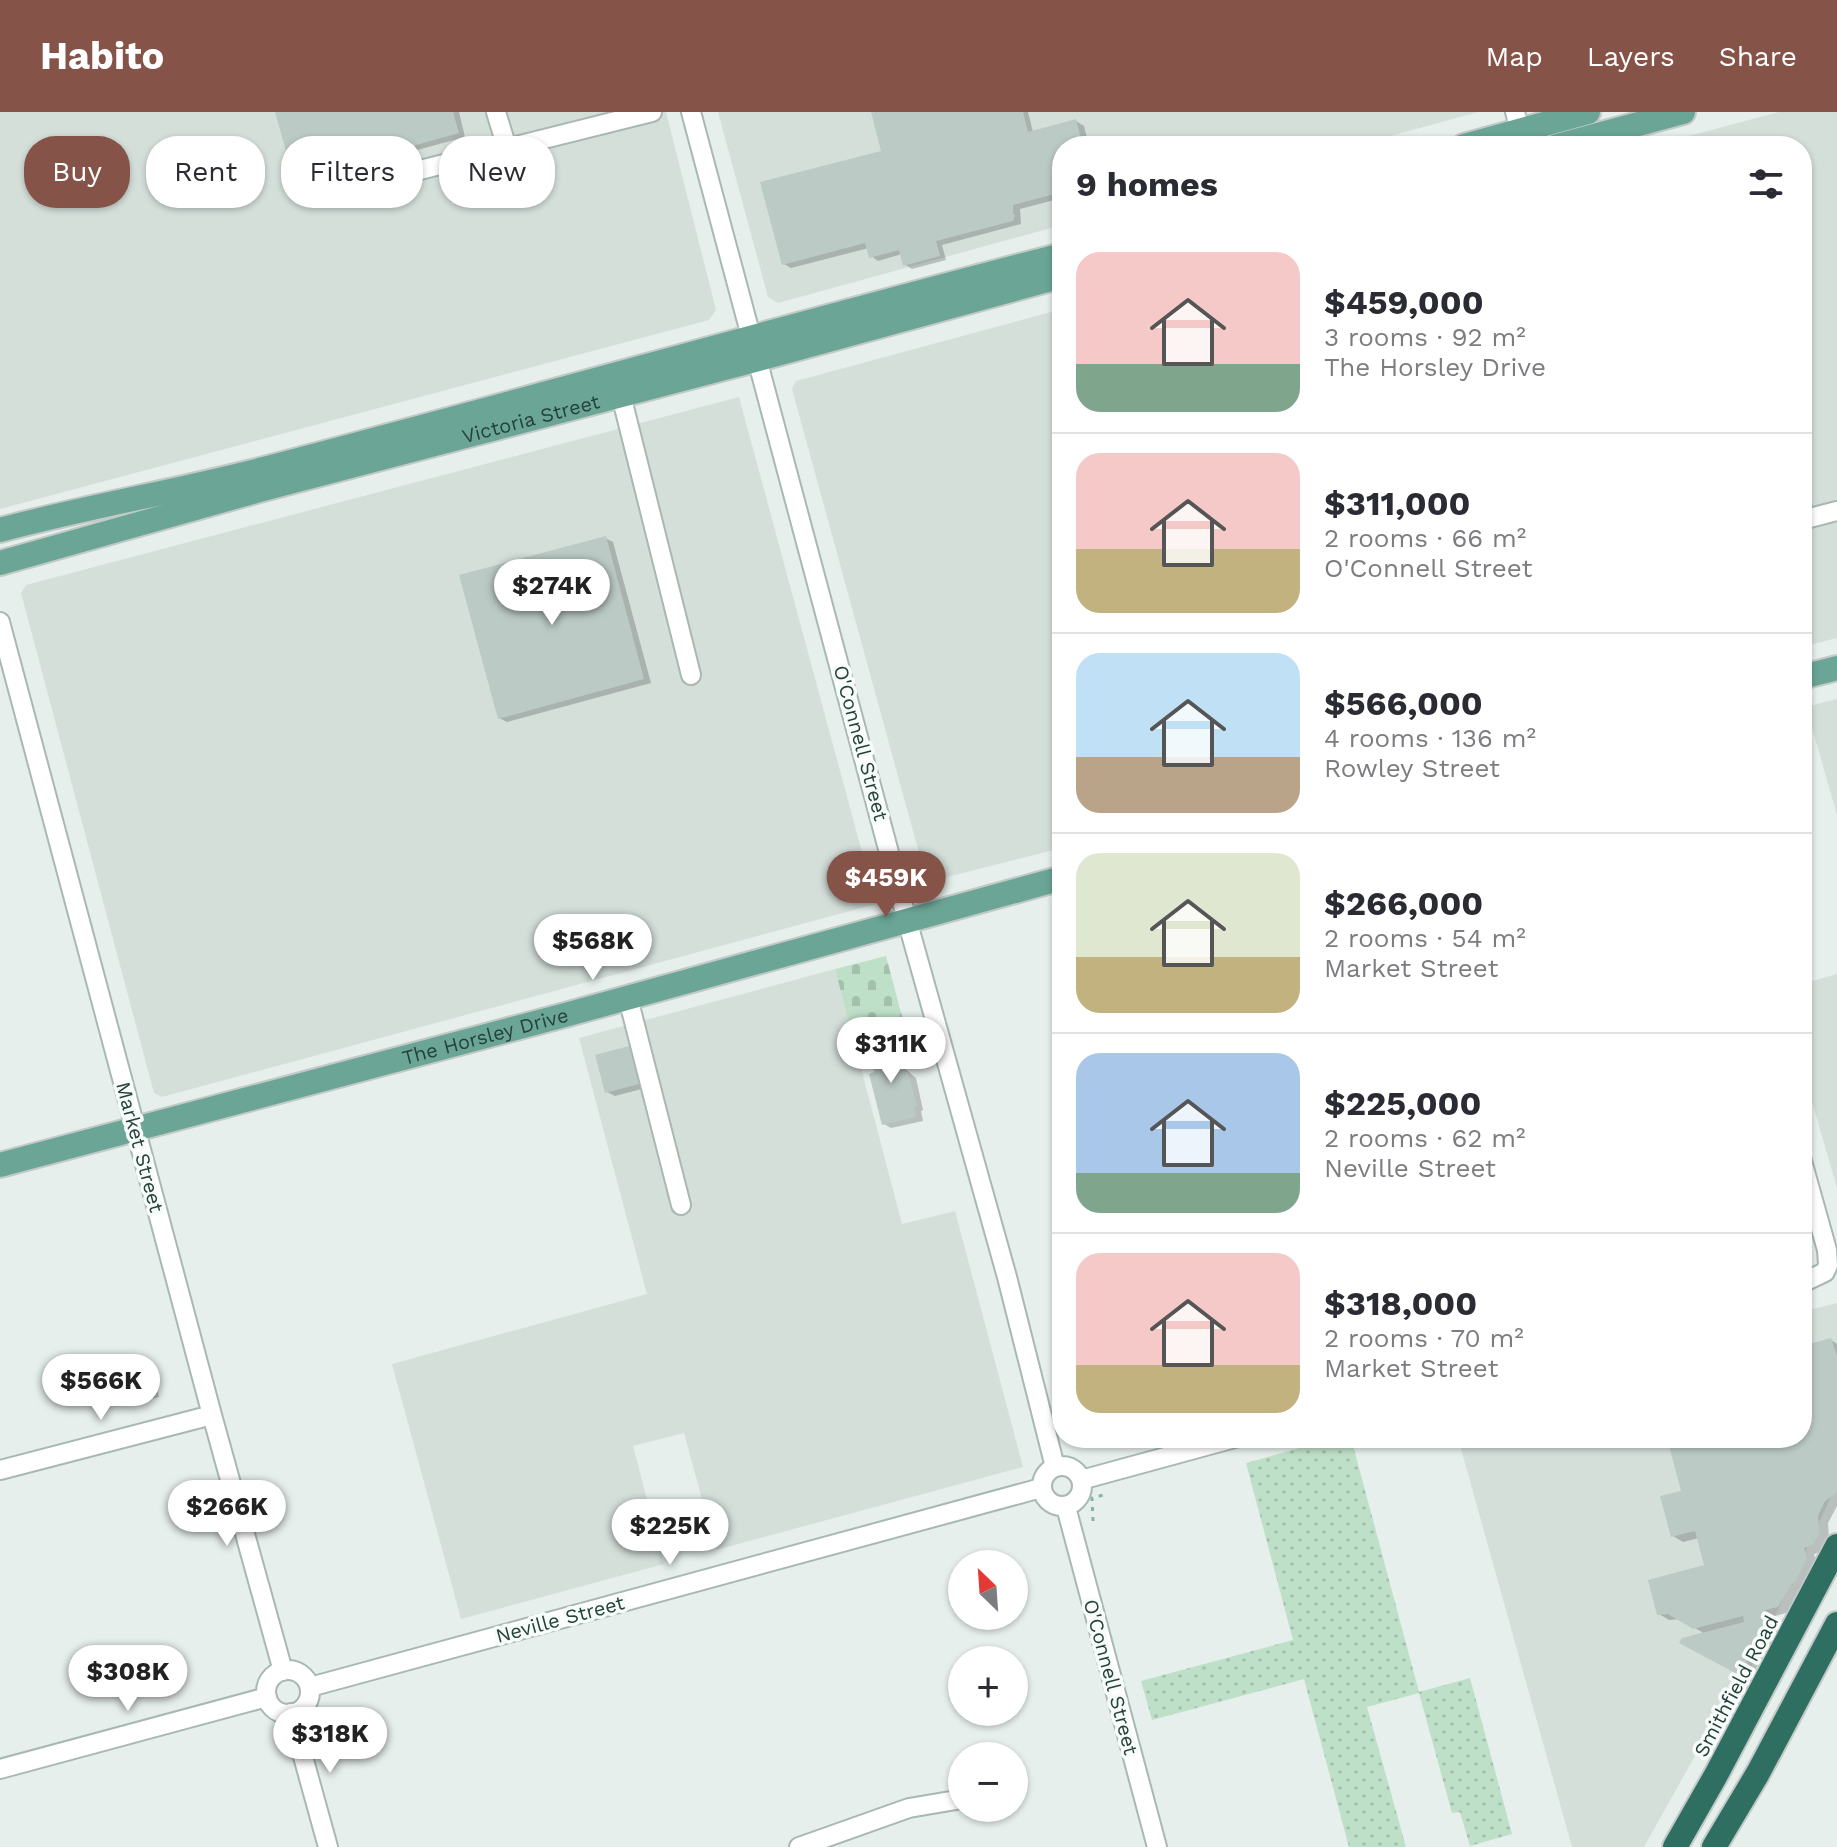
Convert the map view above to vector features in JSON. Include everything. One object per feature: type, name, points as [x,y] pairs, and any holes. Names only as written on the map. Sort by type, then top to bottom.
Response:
[{"type":"highway","name":"Smithfield Road","points":[[1675,1847],[1837,1546]]},
{"type":"highway","points":[[1719,1844],[1837,1624]]},
{"type":"highway","points":[[1663,1847],[1669,1827],[1729,1720]]},
{"type":"main road","points":[[1496,136],[1588,112]]},
{"type":"main road","points":[[1594,136],[1683,112]]},
{"type":"main road","name":"Victoria Street","points":[[0,530],[77,509],[175,491],[261,470],[752,335],[1052,258]]},
{"type":"main road","name":"Victoria Street","points":[[0,563],[263,489],[1052,279]]},
{"type":"main road","points":[[1812,674],[1836,668]]},
{"type":"main road","name":"The Horsley Drive","points":[[0,1165],[628,998],[1052,881]]},
{"type":"street","points":[[496,112],[503,136]]},
{"type":"street","points":[[544,136],[596,119],[652,112]]},
{"type":"street","name":"O'Connell Street","points":[[691,112],[907,920],[1007,1277],[1055,1467]]},
{"type":"street","points":[[621,395],[691,675]]},
{"type":"street","points":[[1812,517],[1837,511]]},
{"type":"street","name":"Market Street","points":[[0,622],[283,1671]]},
{"type":"street","points":[[628,998],[681,1205]]},
{"type":"street","points":[[1812,1197],[1831,1274]]},
{"type":"street","points":[[0,1470],[212,1415]]},
{"type":"street","points":[[1081,1480],[1198,1448]]},
{"type":"street","points":[[1055,1467],[1069,1467],[1081,1480],[1080,1496],[1066,1507],[1051,1504],[1041,1488],[1043,1478],[1055,1467]]},
{"type":"street","name":"Neville Street","points":[[310,1687],[1041,1488]]},
{"type":"street","name":"O'Connell Street","points":[[1066,1507],[1157,1847]]},
{"type":"street","points":[[283,1671],[300,1673],[310,1687],[307,1703],[301,1710],[291,1713],[276,1710],[267,1697],[270,1681],[283,1671]]},
{"type":"street","points":[[0,1769],[267,1697]]},
{"type":"street","points":[[291,1713],[328,1847]]},
{"type":"street","points":[[799,1847],[909,1808],[948,1801]]},
{"type":"path","points":[[1093,1521],[1092,1498],[1107,1494]]},
{"type":"shaded area","points":[[0,112],[666,112],[716,310],[709,320],[0,509]]},
{"type":"shaded area","points":[[718,112],[1478,112],[1390,136],[1052,136],[1052,228],[778,303],[768,297]]},
{"type":"shaded area","points":[[1779,112],[1837,112],[1837,638],[1812,644],[1812,136],[1689,136]]},
{"type":"shaded area","points":[[1052,312],[1052,851],[927,882],[792,389],[796,381]]},
{"type":"shaded area","points":[[739,397],[876,904],[162,1097],[154,1093],[21,593],[26,585]]},
{"type":"shaded area","points":[[1837,699],[1837,815],[1812,728],[1812,705]]},
{"type":"shaded area","points":[[835,969],[902,1224],[955,1211],[1023,1467],[716,1550],[684,1433],[633,1446],[664,1564],[461,1619],[392,1364],[647,1294],[579,1038]]},
{"type":"shaded area","points":[[1837,974],[1837,1188],[1812,1102],[1812,981]]},
{"type":"shaded area","points":[[1837,1303],[1837,1484],[1745,1680],[1734,1686],[1644,1847],[1572,1847],[1461,1448],[1812,1448],[1812,1309]]},
{"type":"green space","points":[[886,956],[904,1024],[853,1038],[835,969]]},
{"type":"green space","points":[[1300,1448],[1354,1448],[1419,1692],[1470,1678],[1512,1834],[1470,1846],[1460,1812],[1452,1813],[1419,1693],[1367,1707],[1406,1847],[1349,1847],[1304,1679],[1152,1720],[1141,1681],[1293,1640],[1246,1463]]},
{"type":"building","points":[[275,112],[453,112],[459,133],[439,136],[423,143],[423,136],[282,136]]},
{"type":"building","points":[[871,112],[1023,112],[1028,132],[1076,119],[1080,136],[1052,136],[1052,195],[1013,205],[1013,221],[936,241],[940,256],[903,266],[899,250],[869,258],[865,243],[782,265],[760,182],[881,151]]},
{"type":"building","points":[[606,536],[644,679],[498,719],[459,575]]},
{"type":"building","points":[[889,1037],[896,1067],[903,1065],[905,1072],[908,1072],[917,1106],[914,1107],[916,1117],[882,1125],[869,1074],[874,1072],[867,1043]]},
{"type":"building","points":[[633,1045],[643,1083],[605,1093],[595,1055]]},
{"type":"building","points":[[1831,1338],[1837,1356],[1837,1493],[1825,1501],[1818,1516],[1819,1533],[1813,1545],[1804,1548],[1807,1559],[1795,1582],[1778,1607],[1765,1610],[1768,1625],[1741,1676],[1679,1643],[1682,1638],[1744,1622],[1743,1616],[1693,1629],[1668,1614],[1657,1615],[1648,1580],[1704,1565],[1695,1531],[1671,1537],[1660,1496],[1681,1491],[1670,1448],[1812,1448],[1812,1343]]},
{"type":"building","points":[[117,1355],[120,1369],[145,1363],[152,1393],[115,1403],[104,1358]]}]
